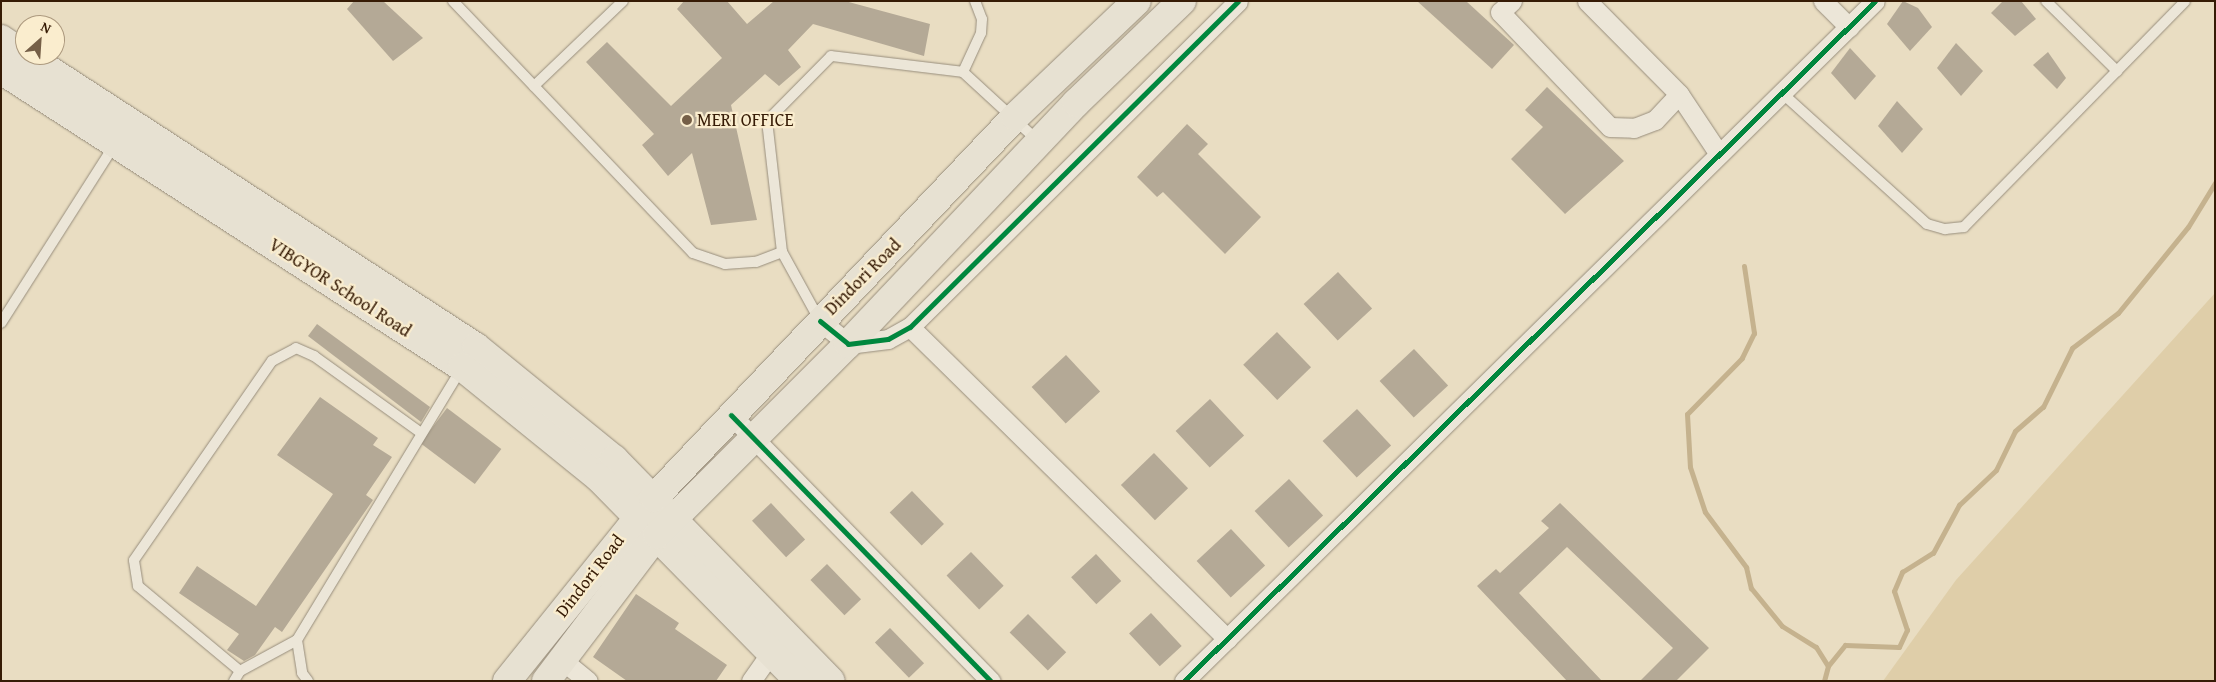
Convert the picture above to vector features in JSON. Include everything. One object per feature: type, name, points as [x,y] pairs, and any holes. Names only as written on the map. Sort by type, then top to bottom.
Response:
[{"type":"main road","name":"Dindori Road","points":[[507,681],[646,507],[820,321],[1015,118],[1137,1]]},
{"type":"main road","points":[[554,671],[665,527],[752,437],[848,344],[1039,142],[1182,1]]},
{"type":"main road","name":"VIBGYOR School Road","points":[[1,39],[15,48]]},
{"type":"main road","name":"VIBGYOR School Road","points":[[37,65],[122,133]]},
{"type":"main road","name":"VIBGYOR School Road","points":[[1,70],[122,133],[469,357],[646,507],[665,527]]},
{"type":"main road","points":[[665,527],[771,652],[799,681]]},
{"type":"main road","points":[[665,527],[831,681]]},
{"type":"street","points":[[820,321],[848,344],[888,339],[910,327],[1238,1]]},
{"type":"street","points":[[1512,1],[1500,12],[1610,127],[1634,128],[1655,120],[1679,94]]},
{"type":"street","points":[[1587,1],[1679,94],[1719,154]]},
{"type":"street","points":[[1823,1],[1849,27]]},
{"type":"street","points":[[1184,681],[1875,1]]},
{"type":"street","points":[[910,327],[1228,639]]},
{"type":"street","points":[[732,415],[991,681]]},
{"type":"street","points":[[751,681],[771,652]]},
{"type":"street","points":[[554,671],[588,681]]},
{"type":"lane","points":[[453,1],[693,253],[725,264],[756,262],[782,252]]},
{"type":"lane","points":[[534,86],[623,1]]},
{"type":"lane","points":[[963,72],[980,33],[982,18],[975,1]]},
{"type":"lane","points":[[2046,1],[2117,71]]},
{"type":"lane","points":[[1782,93],[1927,224],[1945,229],[1964,228],[2185,1]]},
{"type":"lane","points":[[820,321],[782,252],[767,120],[831,56],[963,72],[1039,142]]},
{"type":"lane","points":[[1,323],[122,133]]},
{"type":"lane","points":[[240,671],[138,586],[134,560],[272,361],[296,348],[314,356],[421,433]]},
{"type":"lane","points":[[234,681],[240,671],[297,640],[421,433],[469,357]]},
{"type":"lane","points":[[297,640],[302,674],[308,681]]},
{"type":"shaded area","points":[[2215,293],[2215,681],[1883,681],[1956,580]]},
{"type":"building","points":[[354,1],[383,1],[423,38],[393,61],[347,9]]},
{"type":"building","name":"MERI OFFICE","points":[[684,1],[727,1],[747,24],[774,1],[845,1],[930,24],[924,56],[813,24],[788,50],[801,67],[779,86],[765,74],[731,105],[757,220],[711,225],[692,153],[668,176],[642,145],[654,134],[586,62],[607,42],[671,106],[722,58],[677,9]]},
{"type":"building","points":[[1417,1],[1466,1],[1514,45],[1492,69]]},
{"type":"building","points":[[1903,1],[1918,8],[1932,27],[1910,51],[1887,24]]},
{"type":"building","points":[[2003,1],[2021,1],[2036,19],[2015,36],[1991,13]]},
{"type":"building","points":[[1956,43],[1983,71],[1961,96],[1937,68]]},
{"type":"building","points":[[1850,48],[1876,76],[1855,100],[1831,73]]},
{"type":"building","points":[[2048,52],[2066,78],[2057,89],[2033,65]]},
{"type":"building","points":[[1547,87],[1624,161],[1565,214],[1511,159],[1543,127],[1525,110]]},
{"type":"building","points":[[1897,101],[1923,129],[1902,153],[1878,126]]},
{"type":"building","points":[[1187,124],[1208,144],[1198,154],[1261,217],[1225,254],[1163,192],[1157,197],[1137,177]]},
{"type":"building","points":[[1338,272],[1372,309],[1338,341],[1304,304]]},
{"type":"building","points":[[317,324],[430,407],[421,422],[308,336]]},
{"type":"building","points":[[1277,332],[1311,367],[1277,400],[1243,365]]},
{"type":"building","points":[[1414,349],[1448,386],[1414,418],[1380,381]]},
{"type":"building","points":[[1066,355],[1100,392],[1066,424],[1032,387]]},
{"type":"building","points":[[320,397],[378,438],[373,445],[392,457],[366,495],[373,500],[282,632],[275,627],[255,655],[244,661],[227,650],[239,634],[179,593],[197,566],[256,606],[333,494],[277,455]]},
{"type":"building","points":[[1210,399],[1244,436],[1210,468],[1176,431]]},
{"type":"building","points":[[447,408],[501,449],[475,484],[421,443]]},
{"type":"building","points":[[1357,409],[1391,446],[1357,478],[1323,441]]},
{"type":"building","points":[[1154,453],[1188,488],[1155,520],[1121,485]]},
{"type":"building","points":[[1289,479],[1323,516],[1289,548],[1255,511]]},
{"type":"building","points":[[912,491],[944,524],[922,546],[890,513]]},
{"type":"building","points":[[771,503],[805,540],[786,557],[752,521]]},
{"type":"building","points":[[1560,503],[1709,648],[1676,681],[1640,681],[1673,648],[1567,547],[1519,593],[1602,681],[1567,681],[1477,586],[1496,569],[1500,573],[1549,528],[1541,521]]},
{"type":"building","points":[[1231,529],[1265,566],[1231,598],[1197,561]]},
{"type":"building","points":[[971,552],[1004,586],[979,609],[947,576]]},
{"type":"building","points":[[1096,554],[1121,581],[1096,604],[1071,577]]},
{"type":"building","points":[[827,564],[861,599],[844,615],[810,580]]},
{"type":"building","points":[[636,594],[679,623],[675,629],[727,665],[716,681],[627,681],[593,657]]},
{"type":"building","points":[[1151,613],[1182,646],[1160,666],[1129,633]]},
{"type":"building","points":[[1028,614],[1066,652],[1048,671],[1010,632]]},
{"type":"building","points":[[890,628],[924,663],[909,678],[875,643]]},
{"type":"waterway","points":[[1828,666],[1845,645],[1899,647],[1907,630],[1894,591],[1902,572],[1933,553],[1959,505],[1996,470],[2015,431],[2043,407],[2072,348],[2118,313],[2188,227],[2215,183]]},
{"type":"waterway","points":[[1744,266],[1754,333],[1742,358],[1687,414],[1690,467],[1705,512],[1746,567],[1751,588],[1782,626],[1816,647],[1828,666],[1824,681]]},
{"type":"cycle path","points":[[820,321],[848,344],[888,339],[910,327],[1238,1]]},
{"type":"cycle path","points":[[1184,681],[1875,1]]},
{"type":"cycle path","points":[[731,415],[991,681]]},
{"type":"place","name":"MERI OFFICE","points":[[687,120]]}]
